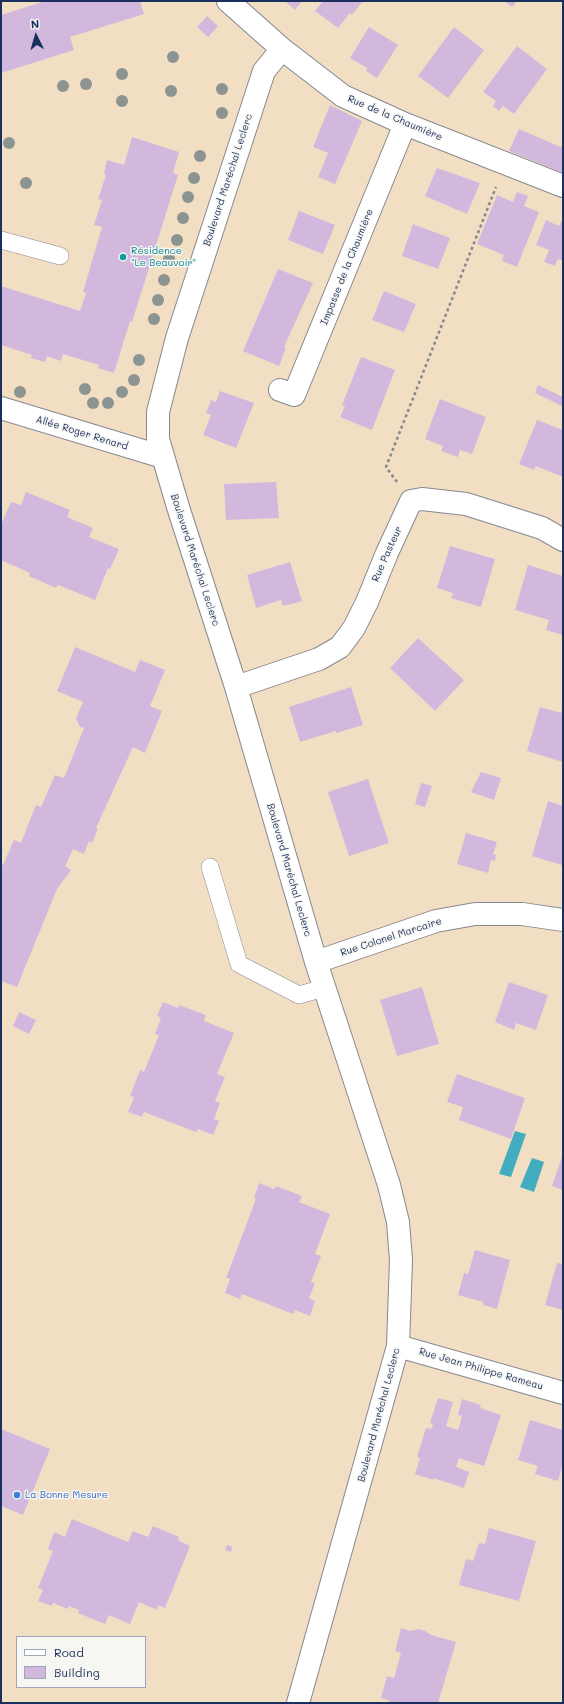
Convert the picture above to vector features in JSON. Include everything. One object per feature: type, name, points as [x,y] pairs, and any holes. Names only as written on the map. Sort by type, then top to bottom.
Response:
[{"type":"street","name":"Rue de la Chaumière","points":[[228,1],[282,49],[343,96],[405,124],[506,162],[563,186]]},
{"type":"street","name":"Boulevard Maréchal Leclerc","points":[[282,49],[264,71],[177,338],[158,412],[158,438],[236,687],[316,962],[388,1185],[398,1222],[401,1260],[398,1346],[298,1703]]},
{"type":"street","name":"Impasse de la Chaumière","points":[[280,390],[294,395],[405,124]]},
{"type":"street","name":"Allée Roger Renard","points":[[1,408],[163,457]]},
{"type":"street","points":[[411,501],[422,499],[466,504],[542,528],[563,540]]},
{"type":"street","name":"Rue Pasteur","points":[[236,687],[319,659],[340,647],[354,628],[367,602],[387,553],[411,501]]},
{"type":"street","name":"Rue Colonel Marcaire","points":[[316,962],[436,921],[475,914],[522,914],[563,920]]},
{"type":"street","name":"Rue Jean Philippe Rameau","points":[[398,1346],[563,1393]]},
{"type":"lane","points":[[1,240],[60,256]]},
{"type":"lane","points":[[210,867],[238,964],[299,995],[324,988]]},
{"type":"path","points":[[411,501],[386,467],[506,162]]},
{"type":"water","points":[[515,1131],[526,1134],[511,1177],[499,1174]]},
{"type":"water","points":[[532,1158],[544,1162],[534,1192],[520,1187]]},
{"type":"building","points":[[45,1],[140,1],[144,14],[70,37],[74,50],[1,73],[1,15]]},
{"type":"building","points":[[285,1],[302,1],[295,10]]},
{"type":"building","points":[[323,1],[363,1],[352,15],[350,13],[338,28],[315,11]]},
{"type":"building","points":[[504,1],[517,1],[512,7]]},
{"type":"building","points":[[207,16],[218,26],[208,37],[197,27]]},
{"type":"building","points":[[369,27],[398,45],[377,78],[366,71],[367,68],[350,58]]},
{"type":"building","points":[[454,27],[484,50],[448,98],[418,76]]},
{"type":"building","points":[[517,46],[547,69],[514,114],[503,106],[499,111],[493,106],[496,101],[483,92]]},
{"type":"building","points":[[330,105],[362,121],[335,184],[318,177],[328,153],[313,147]]},
{"type":"building","points":[[519,129],[563,148],[563,173],[509,151]]},
{"type":"building","name":"Résidence \"Le Beauvoir\"","points":[[132,137],[179,152],[173,173],[178,175],[132,322],[130,321],[114,373],[98,368],[99,365],[63,354],[61,361],[47,356],[45,362],[31,358],[32,355],[1,345],[1,286],[80,311],[86,293],[83,292],[102,227],[94,225],[102,200],[98,199],[106,175],[104,174],[107,160],[124,165]]},
{"type":"building","points":[[437,168],[480,183],[467,214],[425,196]]},
{"type":"building","points":[[517,192],[528,196],[524,206],[539,212],[517,267],[502,261],[504,255],[477,244],[497,195],[513,202]]},
{"type":"building","points":[[299,211],[335,225],[323,254],[288,240]]},
{"type":"building","points":[[563,218],[563,261],[558,259],[555,266],[544,262],[549,250],[536,245],[546,220],[559,226]]},
{"type":"building","points":[[413,224],[450,238],[438,269],[402,256]]},
{"type":"building","points":[[278,269],[313,283],[284,347],[286,348],[279,366],[243,351]]},
{"type":"building","points":[[384,291],[416,304],[404,332],[372,320]]},
{"type":"building","points":[[361,357],[395,370],[372,430],[340,417],[345,406],[342,405]]},
{"type":"building","points":[[538,385],[563,397],[562,406],[535,393]]},
{"type":"building","points":[[220,391],[254,403],[236,448],[203,435],[211,415],[206,413],[211,400],[216,402]]},
{"type":"building","points":[[440,399],[486,417],[472,454],[460,450],[458,457],[441,451],[443,446],[425,439]]},
{"type":"building","points":[[537,420],[563,430],[563,477],[536,466],[534,470],[519,464]]},
{"type":"building","points":[[276,482],[279,518],[226,520],[224,484]]},
{"type":"building","points":[[26,492],[70,510],[67,517],[93,528],[89,537],[119,549],[110,569],[108,568],[95,600],[58,585],[56,588],[29,576],[30,573],[1,560],[1,525],[11,502],[21,505]]},
{"type":"building","points":[[450,546],[495,559],[481,607],[451,598],[453,593],[437,588]]},
{"type":"building","points":[[290,562],[302,601],[283,606],[281,600],[256,608],[247,575]]},
{"type":"building","points":[[528,565],[563,576],[563,635],[546,630],[549,620],[515,610]]},
{"type":"building","points":[[418,638],[464,680],[435,711],[390,668]]},
{"type":"building","points":[[75,647],[135,672],[140,660],[165,670],[150,706],[162,711],[145,753],[133,747],[96,828],[98,829],[92,843],[89,841],[84,854],[73,849],[65,866],[71,870],[57,889],[17,987],[1,981],[1,864],[3,865],[14,840],[21,843],[36,805],[41,807],[55,775],[64,778],[84,728],[80,727],[76,718],[83,702],[57,691]]},
{"type":"building","points":[[351,687],[363,725],[336,733],[336,731],[300,742],[289,707]]},
{"type":"building","points":[[540,707],[561,713],[563,707],[563,762],[527,751]]},
{"type":"building","points":[[481,772],[501,778],[494,800],[471,792]]},
{"type":"building","points":[[368,779],[389,843],[349,856],[328,792]]},
{"type":"building","points":[[421,783],[432,786],[425,807],[415,804]]},
{"type":"building","points":[[548,801],[563,806],[562,865],[532,856]]},
{"type":"building","points":[[466,833],[497,842],[493,854],[496,855],[495,861],[491,860],[488,873],[457,864]]},
{"type":"building","points":[[509,982],[548,995],[536,1030],[516,1023],[514,1030],[495,1022]]},
{"type":"building","points":[[422,987],[439,1044],[397,1056],[380,1000]]},
{"type":"building","points":[[163,1002],[178,1008],[179,1005],[206,1015],[204,1021],[234,1033],[217,1074],[225,1077],[215,1101],[220,1103],[214,1119],[219,1121],[213,1135],[198,1129],[196,1132],[144,1112],[142,1117],[128,1112],[134,1097],[130,1096],[140,1070],[144,1072],[159,1035],[155,1034],[161,1018],[157,1016]]},
{"type":"building","points":[[19,1012],[36,1020],[29,1034],[13,1026]]},
{"type":"building","points":[[457,1074],[525,1098],[511,1139],[459,1120],[463,1107],[447,1102]]},
{"type":"building","points":[[563,1154],[563,1190],[552,1186]]},
{"type":"building","points":[[259,1183],[274,1189],[276,1186],[302,1196],[299,1202],[330,1214],[315,1254],[321,1256],[311,1282],[315,1283],[309,1298],[315,1301],[310,1316],[295,1310],[293,1314],[242,1294],[240,1299],[225,1293],[230,1279],[226,1278],[256,1199],[254,1198]]},
{"type":"building","points":[[475,1250],[510,1260],[497,1309],[483,1305],[483,1302],[458,1295],[464,1273],[468,1274]]},
{"type":"building","points":[[557,1263],[563,1264],[563,1310],[545,1305]]},
{"type":"building","points":[[438,1398],[453,1402],[446,1426],[458,1430],[462,1416],[458,1415],[462,1399],[481,1405],[480,1408],[501,1415],[484,1466],[459,1458],[456,1467],[469,1472],[464,1488],[415,1474],[420,1458],[417,1457],[426,1428],[431,1429],[433,1424],[430,1423]]},
{"type":"building","points":[[530,1420],[563,1430],[563,1463],[558,1481],[535,1474],[538,1466],[518,1460]]},
{"type":"building","points":[[1,1429],[50,1449],[23,1515],[1,1506]]},
{"type":"building","points":[[72,1519],[128,1542],[133,1531],[148,1537],[153,1526],[179,1537],[178,1540],[190,1546],[165,1608],[158,1605],[157,1610],[139,1602],[130,1624],[109,1615],[105,1624],[78,1613],[79,1610],[69,1606],[68,1609],[53,1603],[52,1606],[38,1601],[43,1590],[38,1588],[53,1551],[48,1549],[54,1532],[65,1537]]},
{"type":"building","points":[[489,1528],[536,1541],[519,1601],[459,1585],[466,1559],[473,1561],[479,1543],[485,1544]]},
{"type":"building","points":[[227,1545],[232,1547],[231,1552],[225,1550]]},
{"type":"building","points":[[401,1628],[410,1631],[419,1629],[431,1635],[456,1642],[438,1703],[391,1703],[388,1700],[381,1698],[387,1676],[394,1678],[401,1653],[395,1651]]},
{"type":"place","name":"Résidence \"Le Beauvoir\"","points":[[123,257]]},
{"type":"place","name":"La Bonne Mesure","points":[[17,1495]]}]
